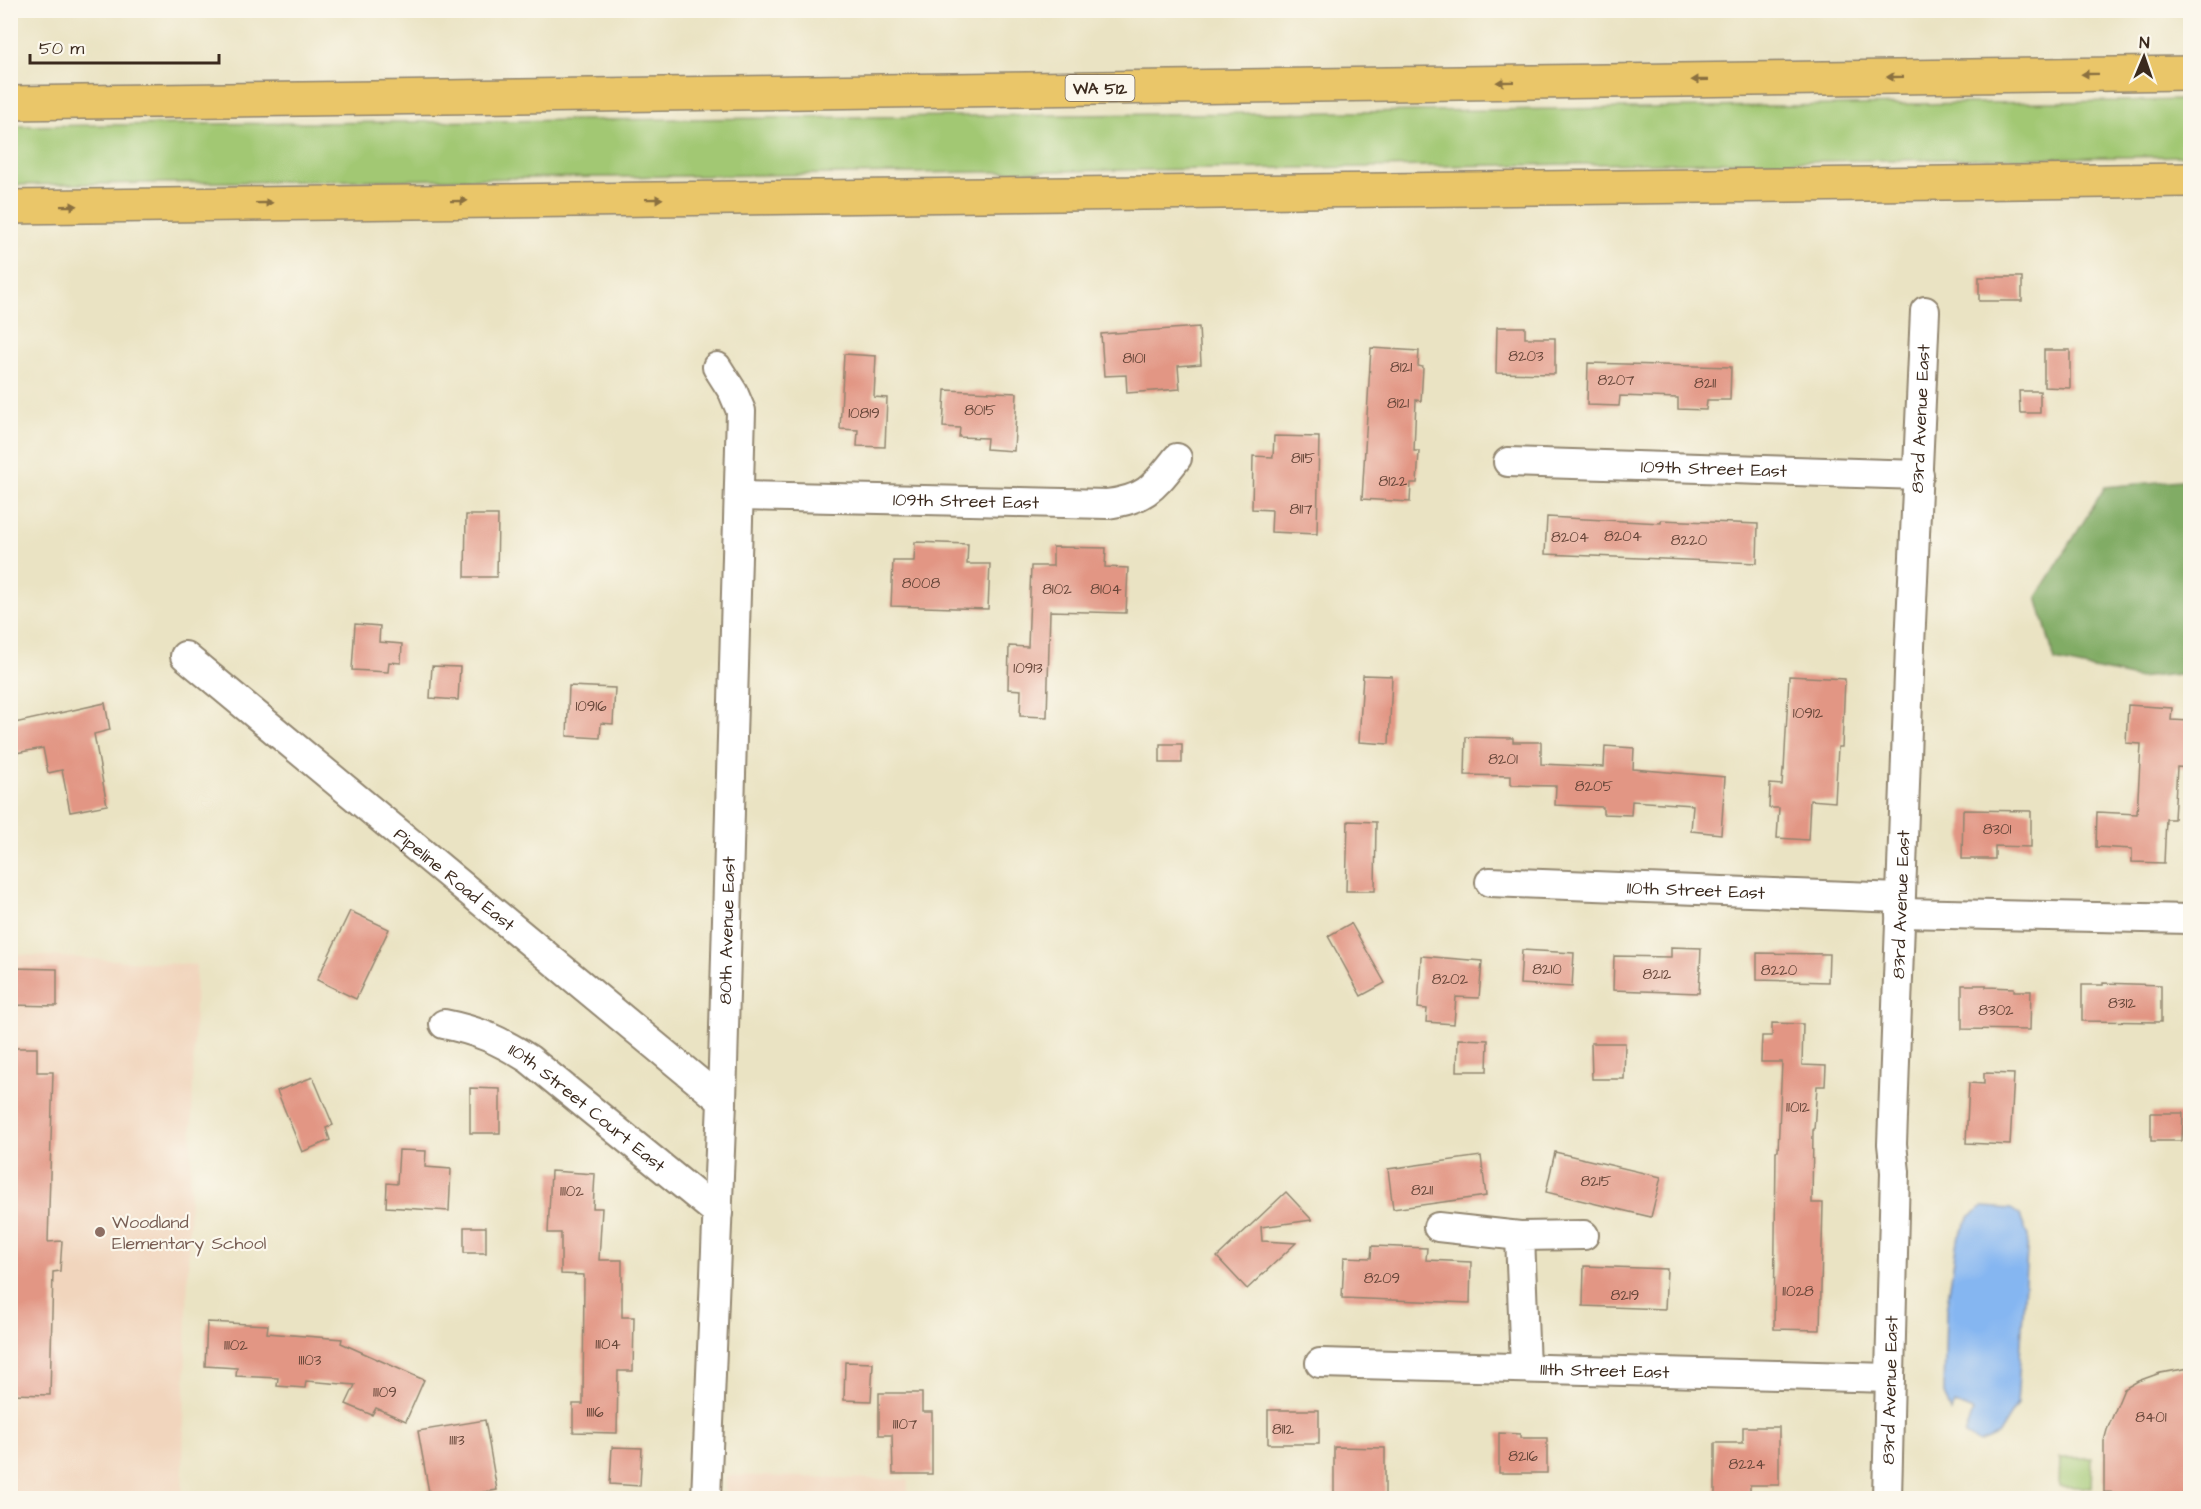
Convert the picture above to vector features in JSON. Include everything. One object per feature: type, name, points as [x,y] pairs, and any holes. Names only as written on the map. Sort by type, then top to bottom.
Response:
[{"type":"highway","name":"WA 512","points":[[10,103],[2190,73]]},
{"type":"highway","points":[[10,207],[2190,180]]},
{"type":"street","name":"83rd Avenue East","points":[[1887,1498],[1895,1172],[1892,1144],[1925,311]]},
{"type":"street","name":"80th Avenue East","points":[[706,1498],[722,1101],[741,411],[733,392],[717,367]]},
{"type":"street","name":"109th Street East","points":[[740,496],[1107,504],[1130,501],[1148,491],[1177,458]]},
{"type":"street","name":"109th Street East","points":[[1508,462],[1919,475]]},
{"type":"street","name":"Pipeline Road East","points":[[185,656],[722,1101]]},
{"type":"street","name":"110th Street East","points":[[1490,882],[2190,919]]},
{"type":"street","name":"110th Street Court East","points":[[444,1024],[469,1029],[500,1041],[529,1059],[718,1213]]},
{"type":"street","points":[[1438,1227],[1520,1236],[1584,1235]]},
{"type":"street","points":[[1520,1236],[1525,1368]]},
{"type":"street","name":"111th Street East","points":[[1320,1363],[1890,1378]]},
{"type":"shaded area","name":"Woodland Elementary School","points":[[10,954],[196,965],[182,1498],[11,1498]]},
{"type":"shaded area","points":[[726,1475],[908,1480],[907,1498],[725,1498]]},
{"type":"green space","points":[[2190,100],[2190,156],[10,185],[11,126],[1358,112]]},
{"type":"green space","points":[[2190,479],[2190,673],[2136,678],[2055,661],[2037,597],[2105,487]]},
{"type":"green space","points":[[2060,1458],[2092,1458],[2091,1488],[2059,1486]]},
{"type":"water","points":[[1983,1207],[2011,1209],[2020,1215],[2028,1236],[2017,1404],[1998,1435],[1979,1443],[1965,1435],[1973,1411],[1954,1404],[1951,1412],[1944,1394],[1946,1311],[1957,1240],[1970,1216]]},
{"type":"building","points":[[1979,277],[2022,277],[2022,301],[1979,301]]},
{"type":"building","points":[[1199,327],[1201,364],[1178,366],[1180,389],[1127,393],[1126,375],[1104,376],[1101,334]]},
{"type":"building","points":[[1497,327],[1525,327],[1525,338],[1555,338],[1555,374],[1496,373]]},
{"type":"building","points":[[1371,348],[1419,351],[1418,366],[1423,367],[1421,401],[1416,400],[1414,451],[1419,451],[1417,483],[1411,483],[1410,502],[1362,499]]},
{"type":"building","points":[[2044,350],[2070,350],[2070,388],[2044,387]]},
{"type":"building","points":[[844,354],[876,356],[874,397],[887,398],[885,447],[857,446],[858,430],[840,429]]},
{"type":"building","points":[[1588,363],[1731,367],[1730,400],[1707,400],[1706,410],[1678,409],[1678,398],[1620,396],[1619,406],[1587,405]]},
{"type":"building","points":[[945,390],[1017,393],[1014,451],[986,449],[987,438],[959,437],[960,428],[943,427]]},
{"type":"building","points":[[2019,391],[2040,391],[2040,413],[2020,413]]},
{"type":"building","points":[[1274,436],[1319,437],[1317,534],[1271,532],[1272,510],[1252,509],[1253,456],[1273,457]]},
{"type":"building","points":[[466,515],[498,515],[497,577],[465,577]]},
{"type":"building","points":[[1547,517],[1661,523],[1661,520],[1758,524],[1757,563],[1545,554]]},
{"type":"building","points":[[915,542],[968,544],[967,564],[990,564],[988,609],[891,606],[893,561],[914,561]]},
{"type":"building","points":[[1053,547],[1106,548],[1105,567],[1128,568],[1126,613],[1050,611],[1047,717],[1020,716],[1021,690],[1008,689],[1009,646],[1028,647],[1031,566],[1053,566]]},
{"type":"building","points":[[355,624],[380,626],[379,642],[402,644],[401,663],[389,662],[388,672],[352,670]]},
{"type":"building","points":[[432,666],[460,667],[458,700],[430,698]]},
{"type":"building","points":[[1363,675],[1392,676],[1389,744],[1359,742]]},
{"type":"building","points":[[1789,676],[1845,679],[1842,747],[1838,747],[1835,802],[1810,800],[1808,840],[1777,838],[1779,808],[1769,808],[1770,784],[1782,785]]},
{"type":"building","points":[[569,686],[615,688],[613,724],[601,723],[600,738],[567,736]]},
{"type":"building","points":[[105,703],[110,730],[94,734],[107,805],[70,812],[62,770],[48,773],[43,748],[10,754],[10,724]]},
{"type":"building","points":[[2128,705],[2172,708],[2171,720],[2190,721],[2190,768],[2177,767],[2174,819],[2166,819],[2164,863],[2132,862],[2132,849],[2096,847],[2097,812],[2137,814],[2141,744],[2126,743]]},
{"type":"building","points":[[1466,737],[1513,738],[1513,742],[1541,742],[1541,764],[1604,767],[1605,746],[1634,748],[1633,769],[1725,777],[1721,834],[1691,831],[1693,805],[1632,801],[1631,815],[1603,814],[1603,807],[1555,805],[1556,786],[1511,785],[1511,776],[1465,775]]},
{"type":"building","points":[[1160,744],[1182,744],[1182,763],[1160,763]]},
{"type":"building","points":[[1963,810],[2031,811],[2031,847],[1995,846],[1995,859],[1962,859]]},
{"type":"building","points":[[1348,821],[1376,822],[1375,891],[1346,891]]},
{"type":"building","points":[[350,911],[389,929],[356,999],[317,980]]},
{"type":"building","points":[[1351,923],[1385,983],[1361,996],[1328,936]]},
{"type":"building","points":[[1671,947],[1701,948],[1699,993],[1613,990],[1614,956],[1671,957]]},
{"type":"building","points":[[1522,950],[1574,953],[1572,987],[1520,984]]},
{"type":"building","points":[[1757,953],[1829,954],[1828,982],[1757,980]]},
{"type":"building","points":[[1421,956],[1482,961],[1479,998],[1456,997],[1454,1024],[1426,1022],[1427,1009],[1418,1008]]},
{"type":"building","points":[[10,968],[57,969],[57,1006],[10,1005]]},
{"type":"building","points":[[2103,983],[2161,985],[2161,1022],[2082,1021],[2082,985],[2103,985]]},
{"type":"building","points":[[1962,985],[1986,985],[1986,987],[2014,988],[2014,991],[2031,991],[2030,1030],[1962,1029]]},
{"type":"building","points":[[1772,1023],[1803,1024],[1802,1065],[1826,1066],[1825,1086],[1817,1086],[1813,1130],[1812,1203],[1823,1203],[1820,1330],[1774,1329],[1776,1151],[1778,1151],[1782,1062],[1761,1062],[1762,1036],[1772,1036]]},
{"type":"building","points":[[1458,1039],[1488,1040],[1487,1071],[1457,1071]]},
{"type":"building","points":[[1591,1043],[1625,1043],[1624,1079],[1592,1079]]},
{"type":"building","points":[[10,1048],[37,1048],[37,1072],[53,1072],[48,1242],[62,1241],[60,1271],[53,1272],[50,1395],[10,1394]]},
{"type":"building","points":[[1984,1073],[2014,1074],[2010,1145],[1966,1143],[1969,1083],[1984,1084]]},
{"type":"building","points":[[313,1077],[333,1125],[326,1128],[330,1140],[302,1152],[277,1091]]},
{"type":"building","points":[[470,1088],[500,1089],[500,1133],[470,1133]]},
{"type":"building","points":[[2151,1113],[2183,1113],[2182,1141],[2151,1141]]},
{"type":"building","points":[[399,1150],[426,1151],[425,1167],[451,1169],[449,1211],[386,1207],[387,1183],[397,1184]]},
{"type":"building","points":[[1555,1152],[1661,1177],[1651,1217],[1546,1192]]},
{"type":"building","points":[[1481,1156],[1486,1196],[1393,1209],[1388,1169]]},
{"type":"building","points":[[551,1171],[595,1174],[593,1208],[602,1208],[599,1260],[622,1260],[622,1317],[634,1317],[633,1371],[618,1371],[617,1433],[573,1432],[573,1404],[583,1404],[584,1275],[561,1274],[561,1233],[548,1233]]},
{"type":"building","points":[[1286,1192],[1312,1220],[1261,1227],[1262,1241],[1296,1243],[1247,1289],[1217,1257]]},
{"type":"building","points":[[464,1227],[486,1227],[486,1253],[464,1253]]},
{"type":"building","points":[[1372,1246],[1427,1248],[1426,1260],[1471,1262],[1470,1303],[1342,1298],[1344,1257],[1371,1258]]},
{"type":"building","points":[[1584,1266],[1667,1269],[1665,1309],[1583,1306]]},
{"type":"building","points":[[207,1322],[268,1325],[267,1333],[342,1339],[341,1343],[424,1380],[406,1421],[376,1408],[372,1415],[346,1404],[355,1385],[306,1381],[305,1388],[277,1386],[278,1378],[236,1376],[237,1368],[205,1366]]},
{"type":"building","points":[[845,1362],[873,1363],[871,1401],[844,1400]]},
{"type":"building","points":[[2190,1368],[2190,1487],[2180,1496],[2104,1492],[2104,1441],[2124,1389],[2160,1373]]},
{"type":"building","points":[[879,1393],[922,1393],[922,1412],[932,1412],[932,1474],[893,1474],[892,1435],[879,1435]]},
{"type":"building","points":[[1268,1410],[1319,1410],[1319,1444],[1268,1444]]},
{"type":"building","points":[[485,1420],[497,1490],[430,1498],[418,1431]]},
{"type":"building","points":[[1743,1427],[1779,1427],[1779,1485],[1750,1485],[1750,1498],[1715,1498],[1715,1443],[1743,1443]]},
{"type":"building","points":[[1499,1433],[1520,1434],[1520,1438],[1547,1438],[1547,1473],[1499,1473]]},
{"type":"building","points":[[612,1447],[642,1448],[640,1486],[610,1484]]},
{"type":"building","points":[[1334,1447],[1385,1448],[1385,1498],[1334,1498]]},
{"type":"place","name":"Woodland Elementary School","points":[[100,1232]]}]
